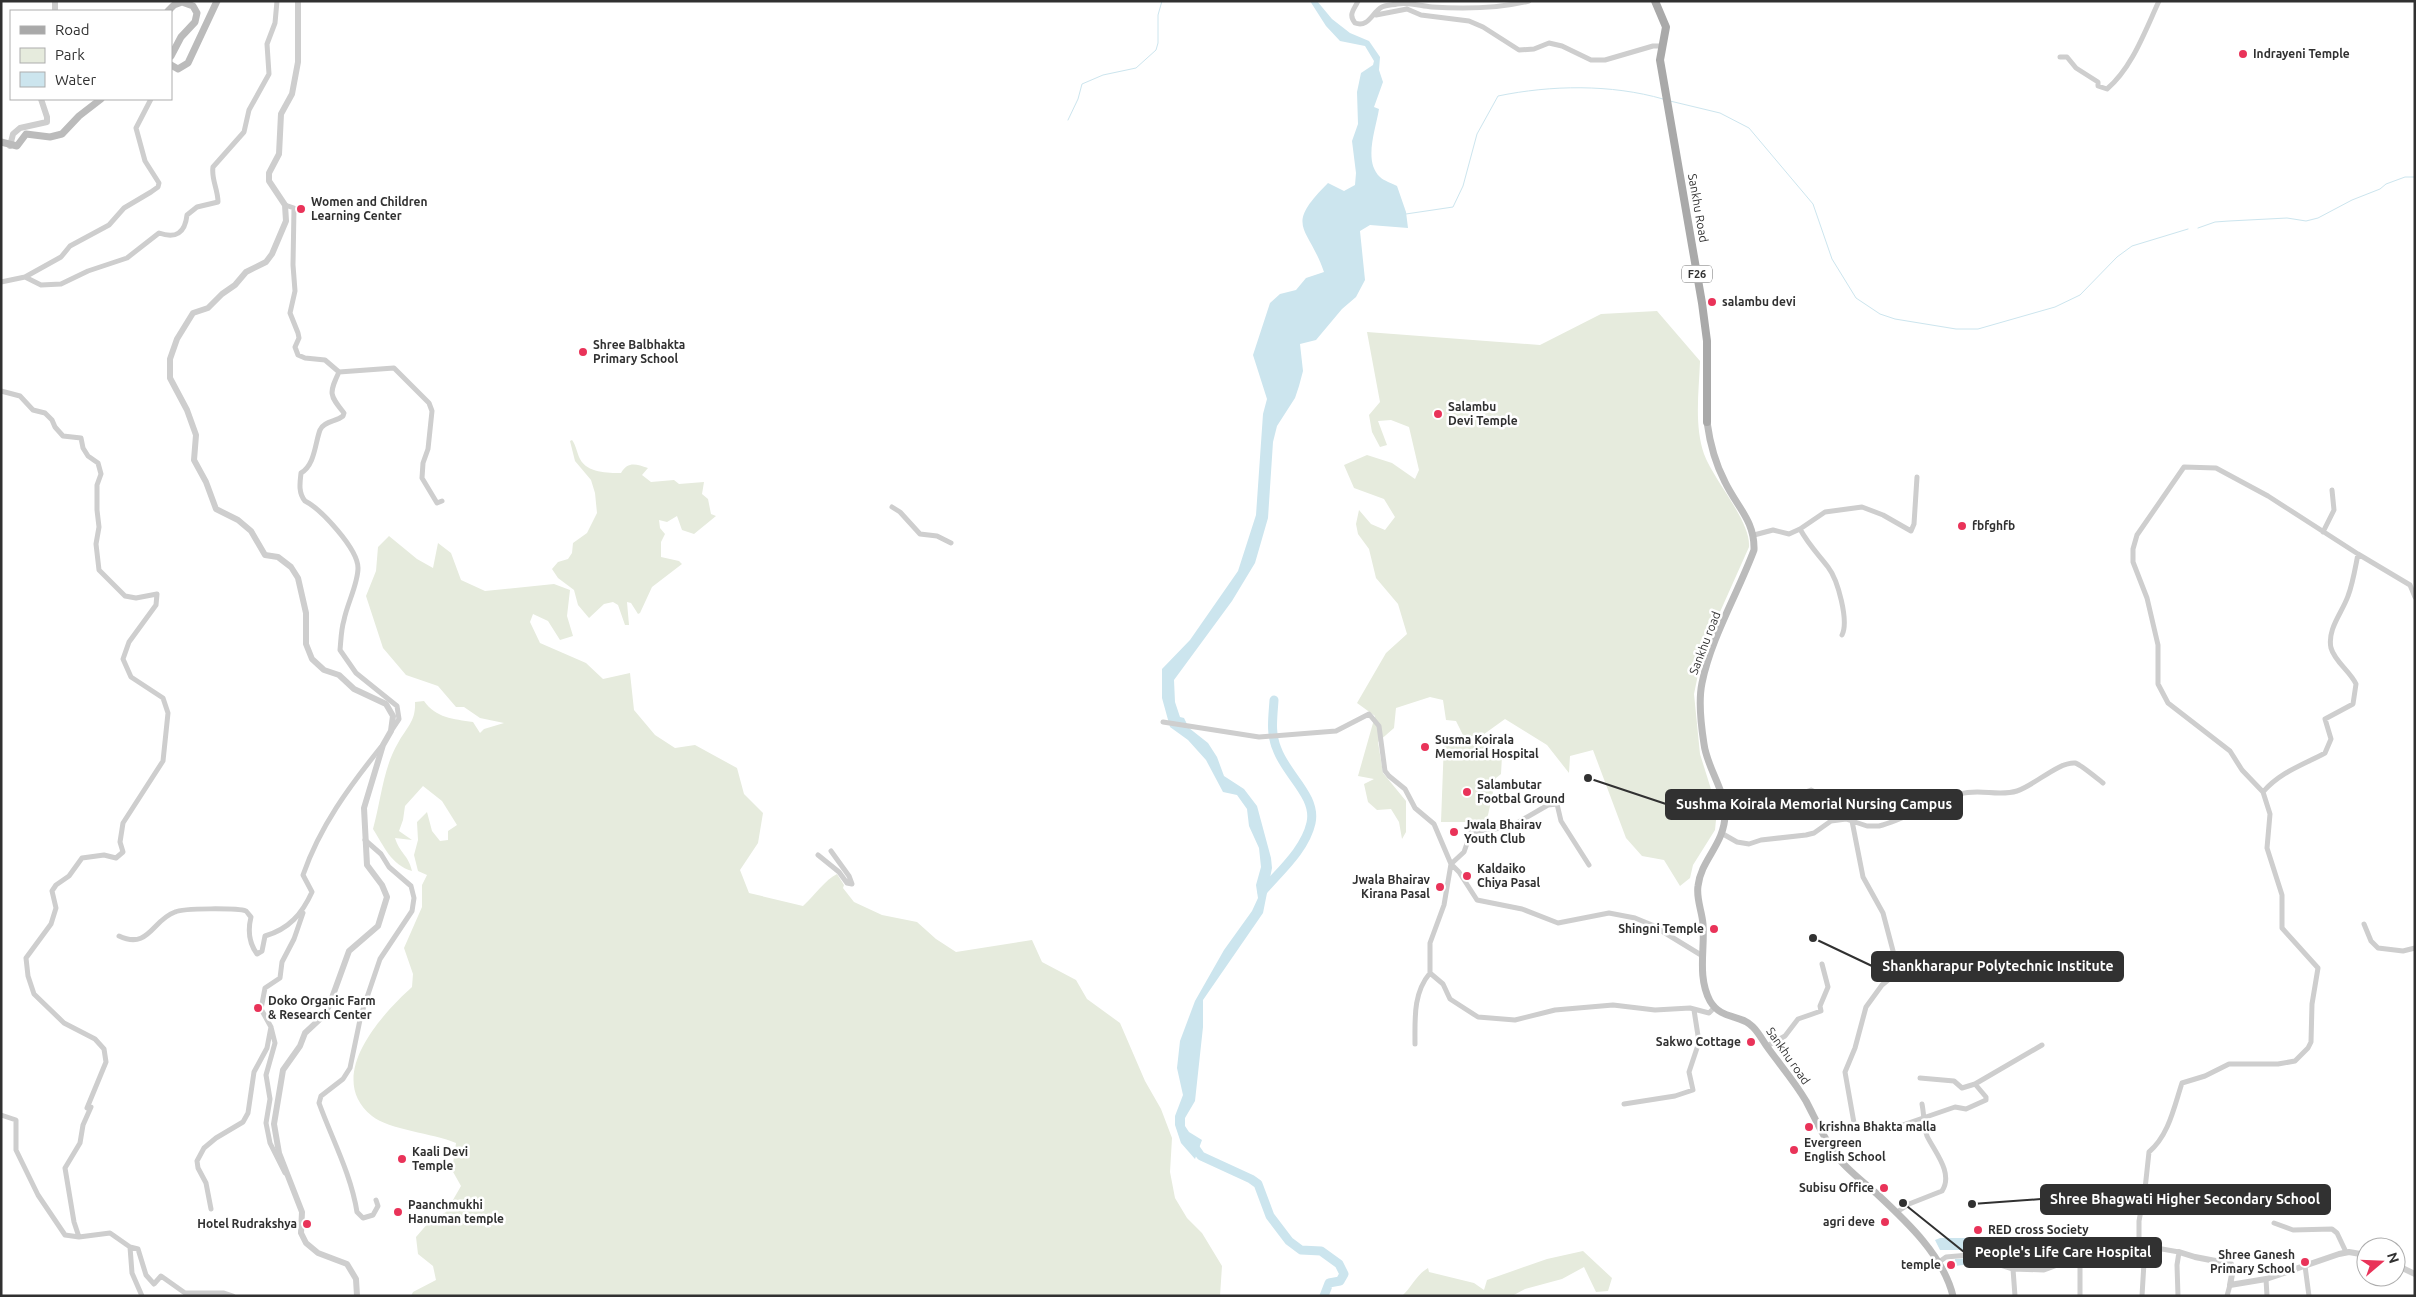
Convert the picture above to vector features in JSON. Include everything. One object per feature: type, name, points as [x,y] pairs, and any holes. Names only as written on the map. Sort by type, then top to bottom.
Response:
[{"type":"main road","points":[[172,66],[178,69],[188,63],[217,1]]},
{"type":"main road","name":"Sankhu Road","points":[[1655,1],[1666,27],[1660,60],[1695,251],[1707,341],[1707,422]]},
{"type":"main road","points":[[169,10],[174,5],[182,2],[193,6],[197,13],[195,22],[181,37],[172,54]]},
{"type":"main road","points":[[1,142],[10,146],[16,146],[24,136],[29,134],[50,137],[62,134],[100,100]]},
{"type":"main road","name":"F26","points":[[1707,422],[1714,458],[1726,484],[1749,521],[1754,535]]},
{"type":"main road","name":"Sankhu road","points":[[1754,535],[1754,550],[1741,585],[1710,654],[1702,685],[1704,744],[1708,762],[1722,794],[1725,808],[1723,834],[1702,870],[1697,886],[1697,900],[1703,921],[1701,956],[1704,982],[1710,1000],[1721,1013],[1750,1023],[1802,1094],[1836,1155],[1897,1212],[1939,1262],[1949,1281],[1953,1296]]},
{"type":"street","points":[[25,277],[41,285],[61,284],[88,271],[127,258],[159,233],[169,237],[180,234],[186,226],[187,215],[197,207],[218,202],[218,190],[212,175],[213,167],[244,132],[249,110],[269,74],[267,44],[275,23],[277,1]]},
{"type":"street","points":[[298,1],[298,62],[292,94],[281,114],[279,154],[269,173],[269,182],[285,205],[286,221],[266,262],[246,272],[208,308],[193,313],[177,339],[170,359],[170,378],[187,410],[196,435],[194,460],[206,482],[216,509],[238,520],[251,531],[265,555],[278,557],[291,567],[298,578],[306,613],[306,644],[312,658],[324,670],[340,675],[354,689],[386,704],[393,716],[391,731]]},
{"type":"street","points":[[1358,1],[1351,12],[1355,24],[1365,23],[1376,15],[1385,1]]},
{"type":"street","points":[[1381,7],[1408,2],[1431,6],[1504,7],[1528,1]]},
{"type":"street","points":[[2060,57],[2067,57],[2076,68],[2098,82],[2098,86],[2107,89],[2114,83],[2140,43],[2159,1]]},
{"type":"street","points":[[1376,15],[1407,9],[1436,18],[1469,21],[1483,27],[1519,50],[1534,49],[1549,43],[1562,46],[1591,60],[1605,60],[1653,46],[1662,46]]},
{"type":"street","points":[[10,146],[13,134],[20,128],[47,122],[41,100]]},
{"type":"street","points":[[1,282],[25,277],[61,257],[70,246],[109,225],[124,208],[139,201],[158,188],[159,183],[145,161],[136,128],[150,100]]},
{"type":"street","points":[[285,205],[294,208],[293,264],[295,291],[290,313],[299,338],[295,347],[298,354],[305,358],[325,360],[339,372],[394,368],[429,403],[432,418],[422,478],[437,503],[442,502]]},
{"type":"street","points":[[290,1182],[278,1163],[270,1143],[266,1123],[270,1099],[266,1075],[275,1043],[271,1027],[261,1009],[265,988],[280,978],[282,962],[294,939],[312,892],[303,875],[325,823],[399,719],[397,706],[356,673],[340,650],[344,619],[357,574],[357,561],[346,545],[341,532],[301,496],[301,473],[307,470],[320,430],[324,425],[343,416],[344,413],[332,399],[331,392],[339,372]]},
{"type":"street","points":[[1,391],[20,396],[33,410],[45,413],[52,420],[54,427],[63,436],[81,438],[83,448],[88,456],[98,463],[101,474],[97,485],[96,510],[99,527],[96,544],[99,570],[125,596],[136,598],[157,594],[156,605],[129,642],[123,659],[131,677],[163,698],[168,713],[163,762],[123,824],[120,842],[123,852],[116,858],[104,855],[82,858],[69,876],[56,885],[52,891],[56,908],[51,924],[26,958],[28,976],[34,994],[64,1024],[95,1039],[104,1049],[106,1062],[82,1125],[80,1143],[65,1168],[74,1222],[79,1238]]},
{"type":"street","points":[[2142,1296],[2142,1246],[2139,1221],[2149,1152],[2158,1145],[2165,1132],[2182,1083],[2205,1076],[2229,1064],[2278,1064],[2295,1061],[2308,1048],[2311,1042],[2312,1004],[2318,968],[2282,928],[2282,895],[2267,848],[2270,814],[2263,792],[2242,770],[2230,751],[2174,708],[2164,697],[2157,675],[2158,645],[2147,598],[2133,562],[2135,543],[2145,524],[2184,467],[2216,468],[2268,496],[2410,585],[2415,597]]},
{"type":"street","points":[[1754,535],[1773,530],[1789,534],[1825,512],[1862,507],[1882,515],[1911,531],[1914,524],[1917,477]]},
{"type":"street","points":[[2323,532],[2334,510],[2332,490]]},
{"type":"street","points":[[892,507],[900,512],[920,534],[937,536],[951,543]]},
{"type":"street","points":[[1800,529],[1808,545],[1831,573],[1844,618],[1842,635]]},
{"type":"street","points":[[2263,792],[2273,780],[2325,753],[2331,739],[2325,719],[2354,704],[2356,684],[2335,656],[2331,639],[2333,626],[2347,599],[2358,554]]},
{"type":"street","points":[[1163,722],[1188,724],[1229,734],[1268,737],[1336,731],[1364,715],[1372,715],[1378,723],[1381,734],[1385,770],[1389,776],[1405,789],[1416,808],[1434,824],[1451,864],[1459,872],[1474,897],[1482,902],[1522,909],[1558,923],[1609,914],[1635,918],[1652,925],[1701,956]]},
{"type":"street","points":[[357,1296],[356,1279],[347,1264],[318,1253],[306,1243],[301,1233],[302,1212],[279,1153],[274,1124],[283,1070],[300,1046],[305,1033],[320,1019],[329,1006],[349,950],[378,926],[387,897],[382,885],[367,865],[364,808],[383,744]]},
{"type":"street","points":[[1723,834],[1738,842],[1749,844],[1767,839],[1806,835],[1832,821],[1846,819],[1867,826],[1879,826],[1960,794],[1978,791],[1994,794],[2016,791],[2035,783],[2061,767],[2073,763],[2079,764],[2103,783]]},
{"type":"street","points":[[1786,799],[1811,790],[1824,796],[1828,801],[1832,821]]},
{"type":"street","points":[[1415,1044],[1417,1003],[1420,989],[1430,973],[1428,954],[1430,943],[1444,905],[1451,864],[1464,852],[1470,832],[1510,827],[1548,805],[1557,804],[1561,821],[1589,864]]},
{"type":"street","points":[[1852,821],[1863,877],[1883,914],[1897,966],[1893,976],[1882,985],[1866,1007],[1855,1048],[1845,1072],[1854,1123]]},
{"type":"street","points":[[365,840],[381,854],[389,867],[411,886],[414,898],[412,911],[380,959],[362,1015],[350,1068],[343,1078],[321,1096],[319,1103],[337,1151],[352,1183],[357,1212],[363,1218],[373,1215],[378,1206],[376,1200]]},
{"type":"street","points":[[818,855],[839,872],[846,883],[852,885],[850,876],[831,851]]},
{"type":"street","points":[[119,936],[129,941],[142,939],[174,912],[214,909],[245,911],[252,917],[249,927],[252,948],[258,954],[262,951],[265,936],[278,932],[303,912]]},
{"type":"street","points":[[2364,924],[2371,941],[2378,948],[2403,951],[2415,948]]},
{"type":"street","points":[[1767,1046],[1785,1036],[1798,1019],[1817,1014],[1821,1011],[1820,1006],[1828,986],[1822,964]]},
{"type":"street","points":[[1430,973],[1443,984],[1450,999],[1478,1017],[1515,1020],[1555,1010],[1613,1005],[1655,1010],[1682,1007],[1709,1013],[1715,1007]]},
{"type":"street","points":[[1624,1104],[1675,1096],[1693,1090],[1690,1072],[1699,1042],[1694,1010]]},
{"type":"street","points":[[211,1209],[206,1183],[198,1168],[197,1161],[204,1148],[216,1138],[243,1122],[248,1113],[254,1072],[267,1048],[271,1027]]},
{"type":"street","points":[[1920,1078],[1954,1081],[1962,1088],[1975,1084],[2042,1045]]},
{"type":"street","points":[[1894,1128],[1955,1108],[1966,1109],[1986,1100],[1975,1084]]},
{"type":"street","points":[[1897,1212],[1917,1200],[1937,1193],[1944,1188],[1943,1167],[1938,1152],[1928,1136],[1922,1104]]},
{"type":"street","points":[[1,1115],[16,1120],[16,1150],[38,1195],[65,1235],[79,1238],[110,1233],[130,1247],[138,1249],[146,1274],[154,1284],[160,1276],[185,1293],[224,1293],[233,1296]]},
{"type":"street","points":[[2093,1196],[2145,1189]]},
{"type":"street","points":[[2274,1223],[2293,1230],[2332,1229],[2337,1233],[2346,1252]]},
{"type":"street","points":[[1939,1262],[1946,1257],[1969,1255],[2013,1269],[2044,1270],[2107,1246],[2142,1246],[2231,1264],[2234,1269],[2227,1296]]},
{"type":"street","points":[[130,1247],[132,1273],[142,1296]]},
{"type":"street","points":[[2178,1252],[2176,1266],[2178,1296]]},
{"type":"street","points":[[2230,1286],[2266,1279],[2346,1252],[2356,1253]]},
{"type":"street","points":[[2080,1256],[2080,1296]]},
{"type":"street","points":[[2305,1266],[2310,1296]]},
{"type":"street","points":[[2013,1269],[2015,1296]]},
{"type":"street","points":[[2266,1279],[2267,1296]]},
{"type":"green space","points":[[1657,311],[1700,361],[1698,408],[1699,431],[1704,454],[1738,513],[1748,537],[1749,547],[1703,650],[1694,694],[1700,754],[1715,802],[1715,830],[1693,865],[1690,878],[1680,886],[1664,860],[1642,856],[1626,838],[1593,750],[1570,756],[1569,773],[1547,745],[1505,719],[1480,737],[1463,735],[1456,721],[1446,720],[1443,700],[1430,697],[1396,708],[1394,728],[1378,742],[1383,773],[1406,801],[1406,832],[1402,839],[1399,822],[1391,809],[1377,810],[1368,802],[1364,784],[1374,779],[1358,776],[1375,716],[1357,703],[1386,653],[1407,634],[1398,604],[1376,578],[1369,549],[1358,534],[1356,524],[1359,510],[1371,524],[1385,530],[1395,517],[1384,499],[1354,488],[1344,465],[1367,455],[1392,463],[1415,479],[1419,470],[1409,427],[1391,420],[1378,421],[1387,445],[1380,447],[1372,432],[1369,415],[1380,402],[1367,332],[1540,345],[1601,314]]},
{"type":"green space","points":[[572,440],[583,464],[593,470],[621,473],[626,467],[633,464],[648,468],[642,475],[651,482],[674,480],[679,484],[704,482],[702,494],[708,499],[711,514],[716,516],[694,534],[682,530],[677,516],[667,522],[659,520],[660,528],[665,534],[661,542],[661,557],[679,561],[682,564],[652,587],[640,613],[638,614],[631,603],[627,602],[629,625],[625,625],[618,605],[613,602],[604,604],[589,618],[578,605],[574,590],[558,578],[552,569],[558,562],[568,559],[572,553],[573,543],[587,533],[597,513],[595,493],[591,480],[575,461],[570,441]]},
{"type":"green space","points":[[389,536],[417,559],[433,568],[438,543],[451,553],[461,580],[485,591],[554,584],[570,590],[567,616],[573,636],[560,640],[548,621],[533,614],[530,622],[540,643],[586,663],[603,679],[630,673],[634,710],[655,735],[675,748],[695,745],[737,768],[744,794],[763,813],[758,843],[740,870],[749,893],[803,906],[824,884],[837,874],[844,885],[843,888],[854,902],[882,915],[917,922],[936,939],[956,952],[1032,940],[1042,962],[1076,980],[1087,999],[1120,1023],[1145,1081],[1161,1109],[1172,1138],[1170,1172],[1175,1198],[1187,1218],[1202,1233],[1222,1266],[1220,1296],[411,1296],[413,1292],[436,1280],[433,1266],[418,1254],[416,1237],[429,1222],[446,1212],[461,1186],[452,1170],[456,1143],[389,1125],[372,1116],[359,1100],[354,1083],[355,1065],[362,1047],[373,1030],[386,1013],[412,987],[413,974],[404,948],[422,907],[422,885],[427,875],[418,871],[414,855],[418,840],[417,822],[427,812],[432,831],[440,841],[448,840],[448,831],[457,825],[442,801],[423,786],[405,806],[399,831],[412,840],[395,838],[412,871],[393,860],[373,829],[389,763],[398,743],[410,724],[414,714],[415,702],[424,701],[434,711],[446,717],[473,722],[480,733],[484,729],[504,723],[480,718],[464,707],[456,707],[438,686],[406,675],[383,648],[366,596],[376,571],[378,547]]},
{"type":"green space","name":"Salambutar Footbal Ground","points":[[1459,737],[1491,747],[1502,756],[1501,774],[1496,778],[1488,815],[1484,822],[1441,822],[1444,742]]},
{"type":"green space","points":[[1583,1251],[1612,1278],[1608,1291],[1596,1292],[1584,1267],[1562,1279],[1525,1289],[1512,1296],[1402,1296],[1420,1274],[1428,1268],[1429,1272],[1474,1283],[1484,1290],[1487,1280],[1547,1259]]},
{"type":"water","points":[[1310,1],[1317,1],[1332,19],[1350,33],[1369,41],[1380,57],[1379,70],[1383,82],[1374,107],[1379,109],[1372,144],[1372,162],[1380,177],[1397,186],[1406,212],[1408,228],[1370,225],[1360,231],[1365,280],[1356,297],[1342,309],[1316,340],[1300,344],[1303,371],[1295,398],[1277,426],[1273,442],[1268,518],[1255,563],[1232,601],[1174,680],[1175,702],[1180,717],[1184,718],[1189,728],[1208,743],[1217,757],[1224,776],[1244,789],[1257,806],[1272,868],[1263,913],[1203,1000],[1203,1027],[1195,1101],[1185,1118],[1185,1126],[1189,1132],[1202,1140],[1195,1159],[1181,1143],[1175,1125],[1175,1116],[1183,1095],[1177,1068],[1180,1041],[1195,1001],[1224,950],[1252,911],[1258,898],[1256,885],[1261,867],[1259,848],[1249,826],[1247,809],[1237,795],[1223,792],[1206,760],[1188,740],[1170,727],[1162,698],[1162,669],[1190,640],[1238,571],[1256,515],[1263,414],[1267,399],[1253,355],[1270,303],[1280,294],[1296,290],[1306,278],[1324,272],[1303,227],[1306,209],[1328,183],[1344,191],[1355,185],[1356,173],[1352,141],[1358,124],[1357,92],[1361,73],[1373,65],[1374,61],[1365,46],[1340,41],[1326,26]]},
{"type":"water","points":[[1940,1238],[1967,1238],[1967,1250],[1940,1250],[1935,1240]]},
{"type":"water","points":[[1971,1258],[1971,1264],[1955,1266],[1955,1259]]},
{"type":"waterway","points":[[1068,120],[1078,99],[1082,84],[1103,75],[1136,68],[1156,50],[1158,43],[1158,15],[1162,1]]},
{"type":"waterway","points":[[1406,214],[1453,207],[1463,186],[1477,134],[1498,96],[1518,92],[1581,88],[1623,91],[1663,99]]},
{"type":"waterway","points":[[1670,101],[1720,113],[1749,128],[1813,204],[1832,259],[1856,298],[1880,314],[1895,319],[1956,329],[1978,329],[2055,307],[2080,295],[2117,257],[2132,246],[2188,229]]},
{"type":"waterway","points":[[2198,228],[2215,222],[2229,221],[2287,218],[2306,221],[2318,218],[2352,200],[2380,189],[2386,184],[2405,177],[2415,177]]},
{"type":"waterway","points":[[1262,892],[1291,860],[1303,842],[1308,833],[1312,813],[1305,795],[1281,759],[1275,743],[1272,725],[1274,700]]},
{"type":"waterway","points":[[1191,1142],[1201,1156],[1258,1184],[1270,1216],[1289,1241],[1301,1250],[1321,1251],[1339,1264],[1344,1274],[1340,1281],[1329,1283],[1324,1296]]},
{"type":"place","name":"Indrayeni Temple","points":[[2243,54]]},
{"type":"place","name":"Women and Children Learning Center","points":[[301,209]]},
{"type":"place","name":"salambu devi","points":[[1712,302]]},
{"type":"place","name":"Shree Balbhakta Primary School","points":[[583,352]]},
{"type":"place","name":"Salambu Devi Temple","points":[[1438,414]]},
{"type":"place","name":"fbfghfb","points":[[1962,526]]},
{"type":"place","name":"Susma Koirala Memorial Hospital","points":[[1425,747]]},
{"type":"place","name":"Sushma Koirala Memorial Nursing Campus","points":[[1588,778]]},
{"type":"place","name":"Salambutar Footbal Ground","points":[[1467,792]]},
{"type":"place","name":"Jwala Bhairav Youth Club","points":[[1454,832]]},
{"type":"place","name":"Kaldaiko Chiya Pasal","points":[[1467,876]]},
{"type":"place","name":"Jwala Bhairav Kirana Pasal","points":[[1440,887]]},
{"type":"place","name":"Shingni Temple","points":[[1714,929]]},
{"type":"place","name":"Shankharapur Polytechnic Institute","points":[[1813,938]]},
{"type":"place","name":"Doko Organic Farm & Research Center","points":[[258,1008]]},
{"type":"place","name":"Sakwo Cottage","points":[[1751,1042]]},
{"type":"place","name":"krishna Bhakta malla","points":[[1809,1127]]},
{"type":"place","name":"Evergreen English School","points":[[1794,1150]]},
{"type":"place","name":"Kaali Devi Temple","points":[[402,1159]]},
{"type":"place","name":"Subisu Office","points":[[1884,1188]]},
{"type":"place","name":"People's Life Care Hospital","points":[[1903,1203]]},
{"type":"place","name":"Shree Bhagwati Higher Secondary School","points":[[1972,1204]]},
{"type":"place","name":"Paanchmukhi Hanuman temple","points":[[398,1212]]},
{"type":"place","name":"agri deve","points":[[1885,1222]]},
{"type":"place","name":"Hotel Rudrakshya","points":[[307,1224]]},
{"type":"place","name":"RED cross Society","points":[[1978,1230]]},
{"type":"place","name":"Shree Ganesh Primary School","points":[[2305,1262]]},
{"type":"place","name":"temple","points":[[1951,1265]]}]
